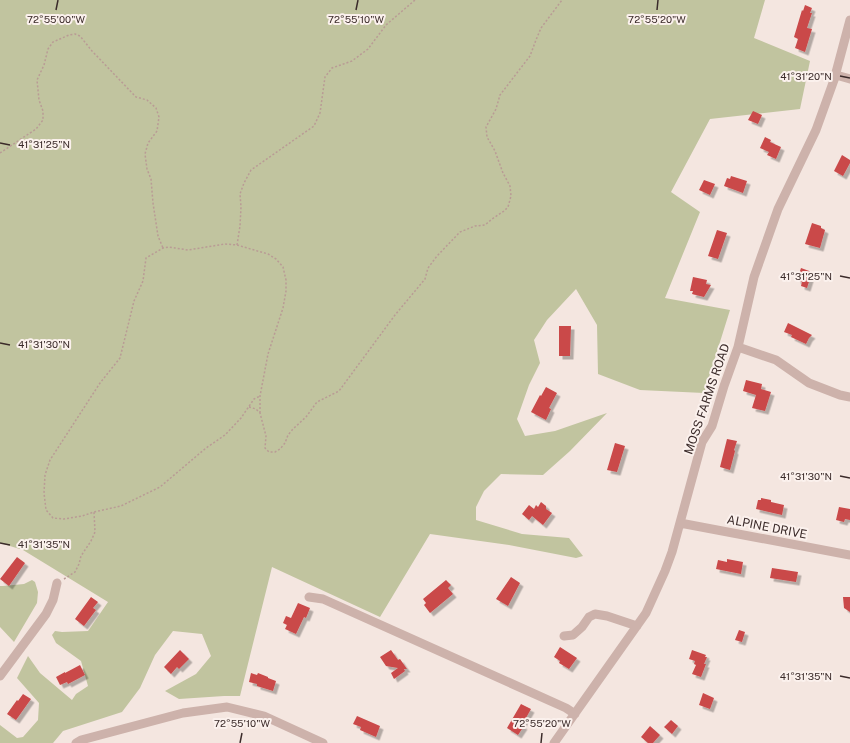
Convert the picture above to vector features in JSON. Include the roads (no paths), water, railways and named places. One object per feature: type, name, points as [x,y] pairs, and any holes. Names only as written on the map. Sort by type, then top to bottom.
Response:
[{"type":"street","name":"MOSS FARMS ROAD","points":[[554,743],[646,613],[665,571],[672,552],[702,442],[712,426],[738,347],[754,277],[778,209],[816,130],[836,75],[850,20]]},
{"type":"street","points":[[836,75],[850,79]]},
{"type":"street","points":[[738,347],[776,360],[809,383],[840,395],[850,396]]},
{"type":"street","name":"ALPINE DRIVE","points":[[680,523],[850,555]]},
{"type":"street","points":[[0,676],[46,614],[53,600],[57,583]]},
{"type":"street","points":[[309,597],[323,599],[566,708],[575,714]]},
{"type":"street","points":[[564,636],[573,635],[589,617],[595,614],[607,616],[637,626]]},
{"type":"street","points":[[76,743],[81,740],[183,713],[227,707],[264,716],[323,743]]}]
